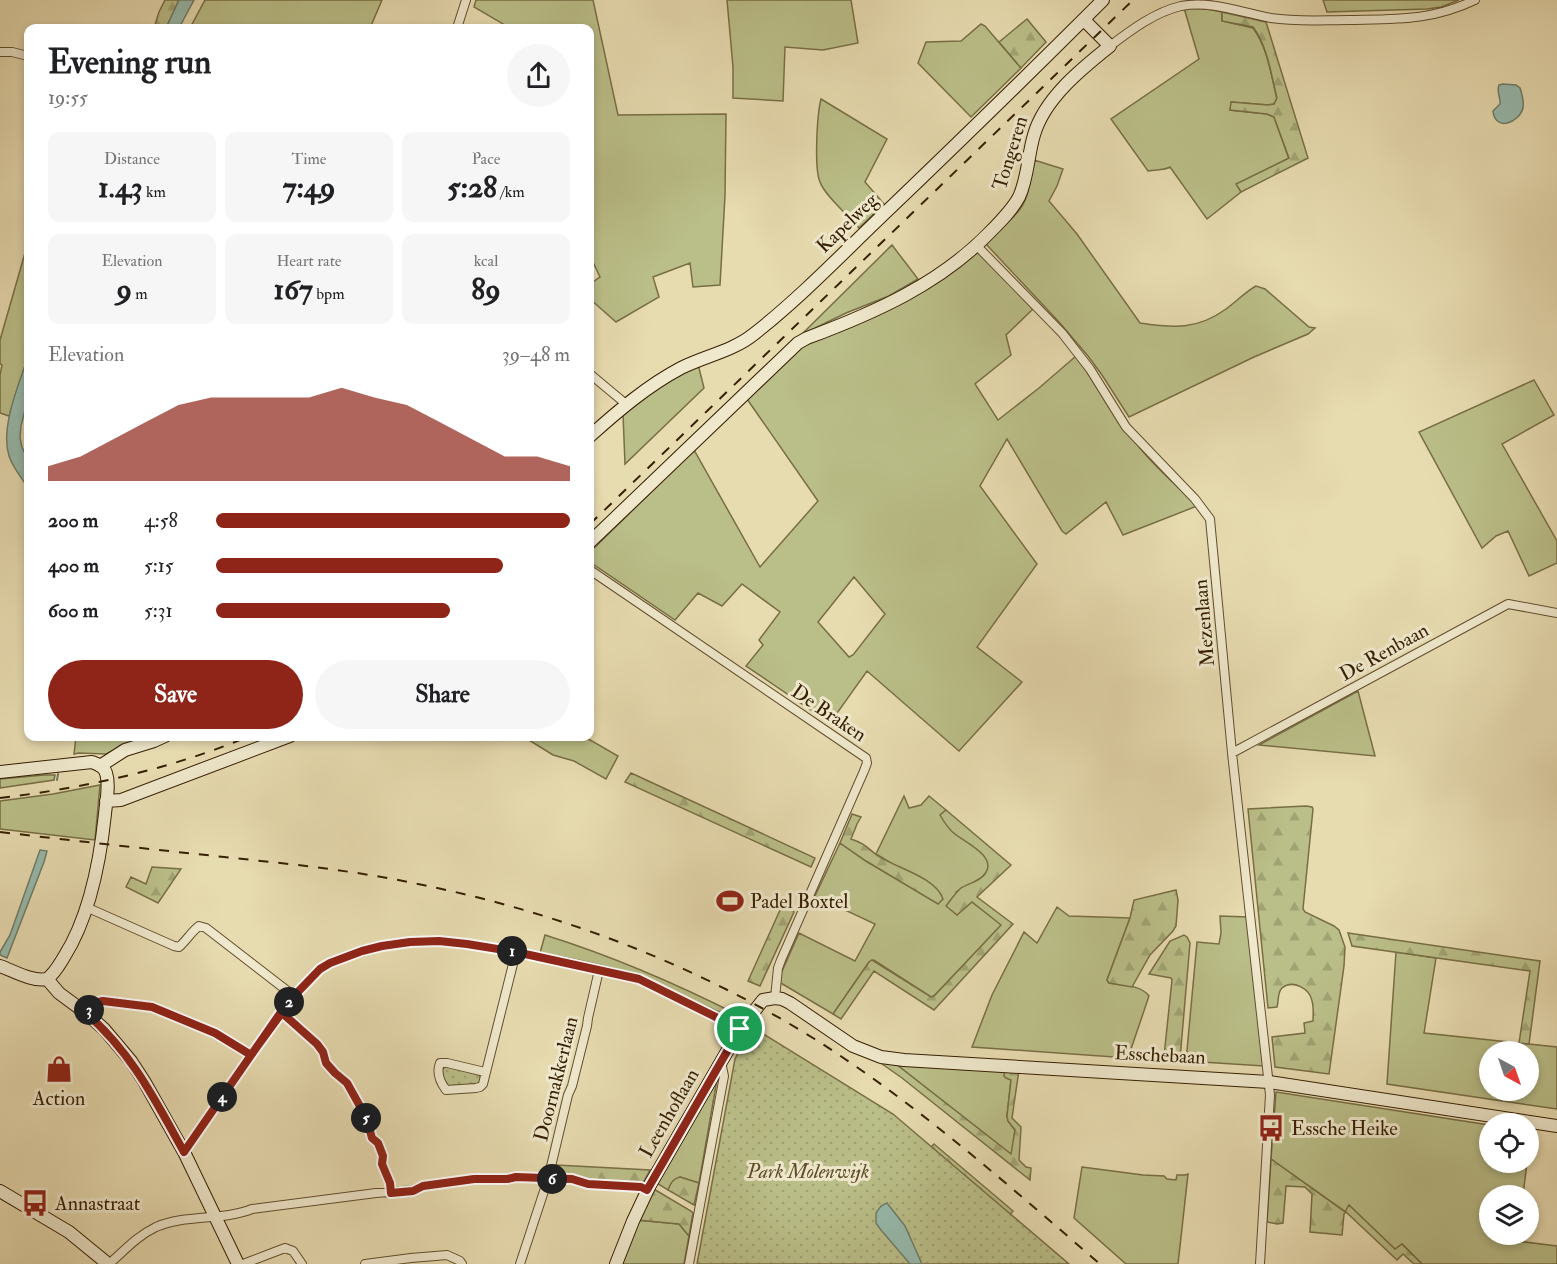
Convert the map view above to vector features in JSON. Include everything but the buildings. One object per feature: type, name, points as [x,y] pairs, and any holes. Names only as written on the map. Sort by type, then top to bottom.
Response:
[{"type":"street","points":[[458,24],[466,0]]},
{"type":"street","name":"Kapelweg","points":[[594,432],[640,393],[674,372],[731,349],[747,340],[807,288],[1103,0]]},
{"type":"street","name":"Tongeren","points":[[594,538],[798,343],[883,307],[953,265],[977,246],[1002,220],[1019,196],[1035,131],[1044,110],[1060,91],[1110,46],[1137,27],[1182,5],[1202,3],[1273,18],[1332,20],[1424,17],[1449,11],[1475,0]]},
{"type":"street","points":[[1084,20],[1110,46]]},
{"type":"street","points":[[0,52],[24,55]]},
{"type":"street","name":"Mezenlaan","points":[[977,246],[1062,333],[1090,369],[1126,427],[1195,499],[1210,519],[1232,753],[1269,1082]]},
{"type":"street","points":[[594,377],[626,404]]},
{"type":"street","name":"De Braken","points":[[594,573],[866,758],[864,771],[781,960],[775,998]]},
{"type":"street","name":"De Renbaan","points":[[1232,753],[1508,604],[1557,613]]},
{"type":"street","points":[[100,766],[125,750],[154,741]]},
{"type":"street","points":[[106,801],[121,801],[277,741]]},
{"type":"street","points":[[0,772],[85,762],[100,766],[105,770],[106,775],[102,844],[76,938],[56,970],[47,979],[32,978],[0,966]]},
{"type":"street","points":[[86,907],[179,947],[199,926],[206,928],[294,996]]},
{"type":"street","points":[[184,1152],[294,996],[320,969],[330,963],[382,946],[439,941],[467,944],[516,952],[639,979],[740,1029]]},
{"type":"street","points":[[485,1072],[440,1062],[437,1070],[446,1090],[480,1087],[483,1084],[516,952]]},
{"type":"street","name":"Doornakkerlaan","points":[[520,1264],[548,1179],[599,970]]},
{"type":"street","points":[[47,979],[59,993],[104,1029],[131,1061],[184,1152],[238,1264]]},
{"type":"street","name":"Leenhoflaan","points":[[616,1264],[647,1190],[740,1029],[763,1000],[775,998]]},
{"type":"street","name":"Esschebaan","points":[[775,998],[790,1003],[853,1046],[881,1057],[1269,1082],[1557,1126]]},
{"type":"street","points":[[86,1013],[98,1002],[103,1001],[152,1007],[215,1033],[251,1055]]},
{"type":"street","points":[[281,1012],[317,1044],[323,1052],[326,1063],[347,1083],[366,1117],[372,1138],[378,1143],[391,1193]]},
{"type":"street","points":[[689,1264],[724,1076],[721,1062]]},
{"type":"street","points":[[1260,1264],[1269,1082]]},
{"type":"street","points":[[0,1191],[69,1232],[108,1264],[137,1238],[157,1227],[170,1223],[243,1213],[252,1209],[376,1192],[413,1191],[423,1186],[474,1179],[516,1177],[572,1179],[588,1184],[641,1187],[647,1190]]},
{"type":"street","points":[[243,1264],[285,1248],[293,1251],[302,1264]]},
{"type":"street","points":[[367,1264],[447,1255],[462,1264]]},
{"type":"green space","points":[[165,0],[179,0],[168,24],[155,24]]},
{"type":"green space","points":[[205,0],[382,0],[372,24],[192,24]]},
{"type":"green space","points":[[476,0],[593,0],[618,115],[726,114],[725,196],[720,285],[693,287],[690,263],[653,277],[659,297],[616,322],[594,303],[594,281],[600,277],[594,264],[594,24],[503,24],[474,7]]},
{"type":"green space","points":[[727,0],[851,0],[858,43],[823,50],[785,47],[783,101],[733,98],[733,67]]},
{"type":"green space","points":[[1323,0],[1459,0],[1441,7],[1427,9],[1327,12]]},
{"type":"green space","points":[[1184,8],[1222,12],[1222,21],[1253,28],[1266,53],[1277,99],[1274,104],[1268,105],[1232,102],[1230,110],[1267,114],[1274,117],[1289,159],[1237,184],[1241,192],[1207,219],[1170,167],[1148,171],[1111,119],[1199,59]]},
{"type":"green space","points":[[1222,12],[1266,22],[1308,158],[1241,192],[1236,184],[1289,158],[1274,117],[1267,114],[1230,110],[1231,102],[1268,105],[1274,104],[1277,98],[1262,43],[1253,27],[1222,21]]},
{"type":"green space","points":[[1027,19],[1046,42],[1021,68],[999,42]]},
{"type":"green space","points":[[981,24],[1021,68],[971,117],[918,63],[926,42],[961,41]]},
{"type":"green space","points":[[821,99],[887,139],[865,182],[884,204],[859,228],[832,200],[820,182],[817,141]]},
{"type":"green space","points":[[1034,160],[1063,169],[1049,201],[1077,234],[1140,323],[1185,326],[1205,321],[1226,309],[1256,286],[1265,289],[1309,327],[1315,328],[1308,334],[1254,357],[1129,417],[1088,356],[985,243],[1014,216],[1025,201]]},
{"type":"green space","points":[[892,245],[918,279],[889,296],[846,313],[801,335]]},
{"type":"green space","points":[[976,252],[1033,309],[1006,335],[1011,355],[975,384],[998,420],[1076,356],[1143,452],[1197,506],[1123,535],[1106,502],[1066,534],[1062,531],[1007,439],[980,486],[1037,564],[977,647],[1022,682],[959,751],[867,671],[830,723],[746,666],[763,645],[759,640],[780,612],[742,584],[722,606],[698,593],[675,620],[594,565],[594,548],[694,450],[760,567],[818,501],[747,399],[806,342]],"holes":[[[854,577],[885,614],[849,657],[818,622]]]},
{"type":"green space","points":[[24,256],[24,369],[9,416],[0,413],[2,365],[0,364],[0,340]]},
{"type":"green space","points":[[698,364],[704,388],[625,464],[623,414],[648,394]]},
{"type":"green space","points":[[1534,380],[1554,415],[1502,444],[1557,541],[1557,563],[1529,576],[1508,531],[1496,536],[1482,548],[1419,432]]},
{"type":"green space","points":[[1358,691],[1375,756],[1259,745]]},
{"type":"green space","points":[[76,741],[138,741],[106,754],[74,754]]},
{"type":"green space","points":[[530,741],[592,741],[618,756],[606,779],[574,761],[553,755]]},
{"type":"green space","points":[[631,773],[815,858],[811,867],[625,782]]},
{"type":"green space","points":[[55,775],[54,780],[0,788],[0,779]]},
{"type":"green space","points":[[100,785],[95,840],[0,829],[0,801]]},
{"type":"green space","points":[[904,796],[909,808],[921,805],[929,796],[946,810],[941,815],[950,829],[984,855],[988,868],[984,875],[956,892],[1002,925],[934,996],[931,997],[874,960],[869,962],[833,1014],[779,982],[779,978],[799,933],[855,961],[875,924],[815,896],[840,843],[938,903],[941,895],[876,854]]},
{"type":"green space","points":[[1306,806],[1313,809],[1303,909],[1339,930],[1345,947],[1329,1074],[1275,1067],[1272,1037],[1305,1033],[1304,1023],[1313,1021],[1313,1006],[1311,997],[1305,989],[1296,985],[1286,985],[1280,990],[1277,1007],[1268,1008],[1248,809]]},
{"type":"green space","points":[[946,810],[1011,865],[977,897],[1013,924],[934,1010],[874,971],[841,1019],[833,1014],[872,960],[931,997],[1001,925],[972,902],[957,915],[946,906],[959,890],[980,879],[988,868],[984,856],[946,825],[940,815]]},
{"type":"green space","points":[[852,814],[861,817],[851,839],[863,844],[878,856],[924,879],[939,891],[943,899],[938,904],[840,843]]},
{"type":"green space","points":[[152,867],[181,869],[158,903],[126,887],[131,877],[146,884]]},
{"type":"green space","points":[[1176,890],[1178,900],[1176,926],[1173,931],[1150,955],[1132,987],[1109,983],[1107,980],[1130,918],[1134,900]]},
{"type":"green space","points":[[785,899],[794,912],[760,986],[748,981]]},
{"type":"green space","points":[[1057,907],[1069,916],[1130,918],[1107,980],[1109,983],[1136,988],[1146,992],[1149,996],[1128,1058],[972,1047],[992,995],[1024,932],[1037,943]]},
{"type":"green space","points":[[1220,916],[1248,917],[1264,1066],[1186,1061],[1197,942],[1219,944]]},
{"type":"green space","points":[[1348,933],[1540,961],[1529,1041],[1519,1041],[1530,971],[1352,946]]},
{"type":"green space","points":[[545,935],[644,971],[740,1016],[728,1016],[627,972],[540,953]]},
{"type":"green space","points":[[1184,935],[1190,943],[1180,1059],[1169,1059],[1164,1056],[1172,980],[1149,974],[1170,941]]},
{"type":"green space","points":[[1396,952],[1436,958],[1424,1033],[1500,1041],[1479,1041],[1479,1098],[1387,1084]]},
{"type":"green space","name":"Park Molenwijk","points":[[752,1027],[893,1114],[1069,1264],[697,1264],[735,1059]]},
{"type":"green space","points":[[1539,1045],[1557,1047],[1557,1109],[1503,1101],[1539,1101]]},
{"type":"green space","points":[[875,1059],[892,1061],[1011,1154],[1015,1130],[1007,1116],[1011,1080],[1004,1076],[1005,1069],[1019,1070],[1012,1118],[1021,1127],[1019,1160],[1026,1167],[1031,1168],[1030,1180],[902,1078]]},
{"type":"green space","points":[[892,1061],[1005,1069],[1011,1079],[1007,1116],[1015,1130],[1012,1155]]},
{"type":"green space","points":[[447,1066],[479,1075],[481,1078],[479,1084],[447,1086],[441,1072]]},
{"type":"green space","points":[[718,1074],[699,1183],[680,1177],[673,1181],[668,1190],[655,1182]]},
{"type":"green space","points":[[1276,1092],[1479,1123],[1479,1173],[1526,1173],[1524,1185],[1479,1185],[1479,1245],[1539,1244],[1557,1246],[1557,1264],[1422,1264],[1402,1244],[1395,1250],[1349,1206],[1346,1212],[1271,1159]]},
{"type":"green space","points":[[934,1144],[1013,1211],[1001,1224],[929,1149]]},
{"type":"green space","points":[[1271,1159],[1345,1212],[1349,1205],[1395,1249],[1402,1244],[1422,1264],[1414,1264],[1403,1254],[1397,1260],[1346,1212],[1342,1235],[1310,1232],[1312,1194],[1305,1187],[1286,1186],[1283,1223],[1267,1222]]},
{"type":"green space","points":[[556,1165],[650,1170],[643,1183],[574,1181],[554,1175]]},
{"type":"green space","points":[[1082,1167],[1164,1176],[1167,1179],[1176,1180],[1177,1175],[1188,1174],[1178,1264],[1126,1264],[1074,1218]]},
{"type":"green space","points":[[680,1177],[699,1183],[694,1205],[668,1190],[672,1182]]},
{"type":"green space","points":[[652,1188],[693,1213],[689,1236],[679,1224],[637,1220]]},
{"type":"green space","points":[[637,1220],[679,1224],[689,1236],[684,1264],[620,1264]]},
{"type":"water","points":[[179,0],[194,0],[181,24],[168,24]]},
{"type":"water","points":[[1503,84],[1516,85],[1520,88],[1523,98],[1521,113],[1507,123],[1498,122],[1493,111],[1500,104],[1498,88]]},
{"type":"water","points":[[24,369],[24,414],[20,438],[24,451],[24,482],[9,456],[7,445],[9,419]]},
{"type":"water","points":[[40,850],[47,851],[44,862],[7,958],[0,955],[0,952],[10,935]]},
{"type":"water","points":[[887,1203],[905,1226],[922,1264],[910,1264],[876,1223],[876,1213],[881,1206]]},
{"type":"waterway","points":[[57,780],[58,774]]},
{"type":"railway","points":[[594,520],[1133,0]]},
{"type":"railway","points":[[0,798],[64,789],[127,776],[190,758],[238,741]]},
{"type":"railway","points":[[0,832],[299,865],[399,880],[525,910],[625,944],[673,964],[768,1011],[851,1063],[961,1146],[1100,1264]]},
{"type":"place","name":"Padel Boxtel","points":[[730,901]]},
{"type":"place","name":"Action","points":[[59,1069]]},
{"type":"place","name":"Essche Heike","points":[[1271,1128]]},
{"type":"place","name":"Annastraat","points":[[35,1203]]},
{"type":"route","points":[[740,1029],[639,979],[516,952],[439,941],[382,946],[348,956],[320,969],[281,1012],[251,1055],[215,1033],[152,1007],[103,1001],[98,1002],[86,1013],[104,1029],[131,1061],[184,1152],[281,1012],[317,1044],[323,1052],[326,1063],[347,1083],[366,1117],[372,1138],[378,1143],[391,1193],[474,1179],[516,1177],[572,1179],[588,1184],[641,1187],[647,1190],[740,1029]]}]
